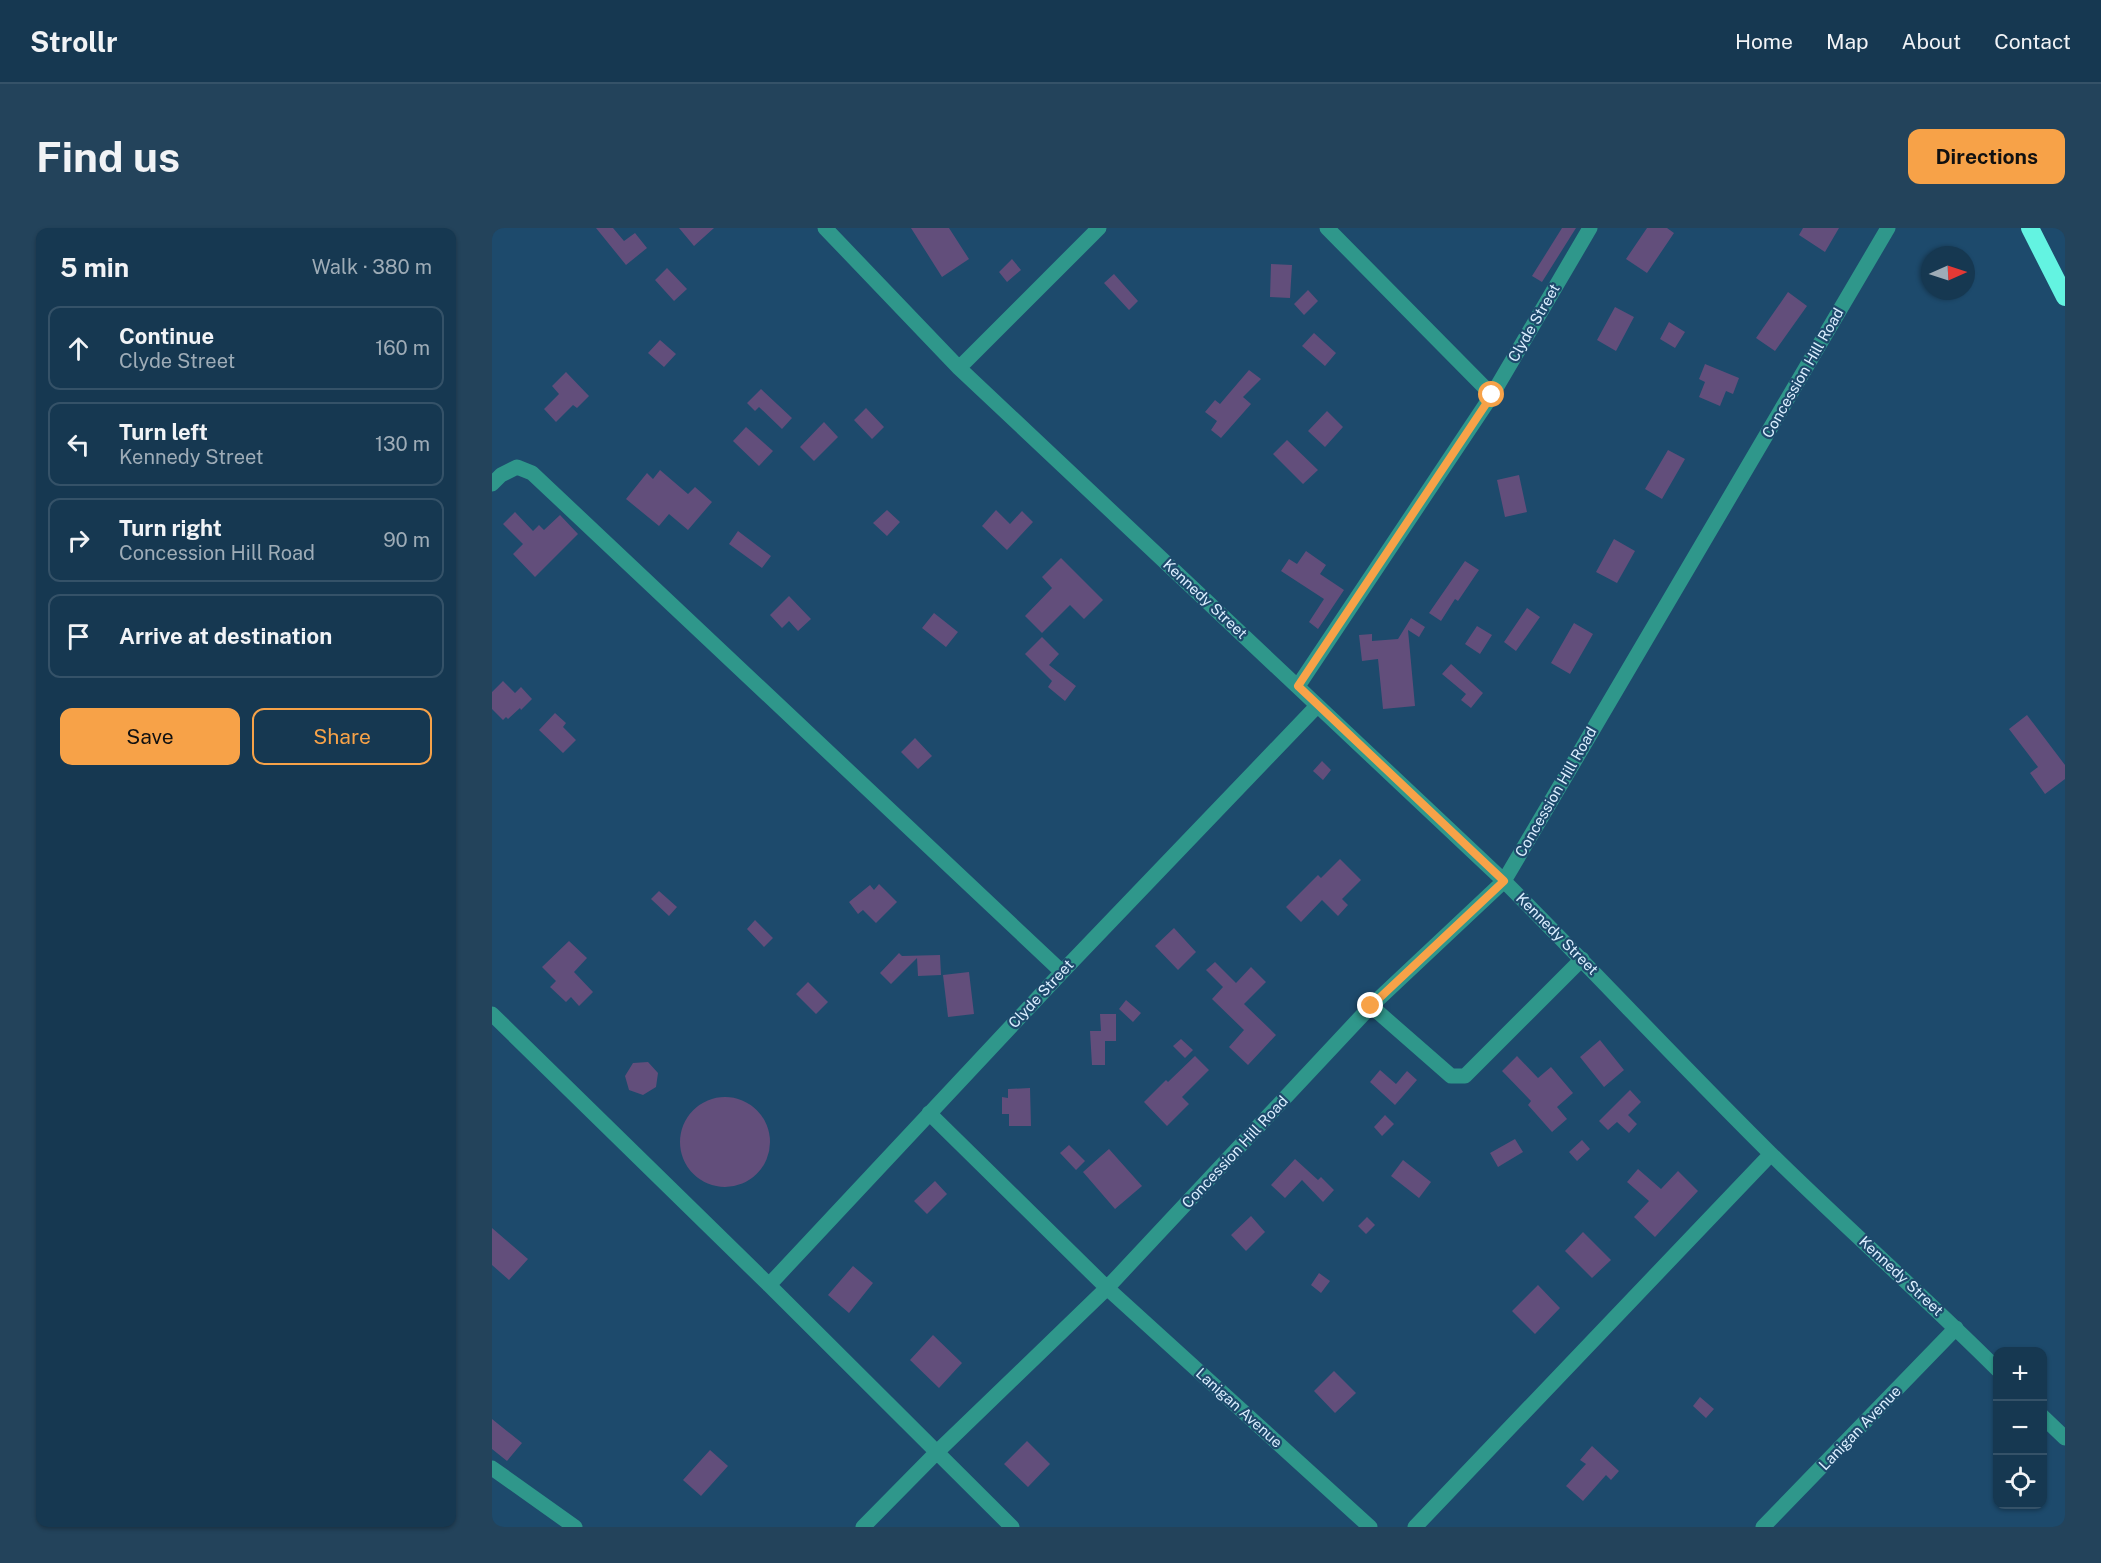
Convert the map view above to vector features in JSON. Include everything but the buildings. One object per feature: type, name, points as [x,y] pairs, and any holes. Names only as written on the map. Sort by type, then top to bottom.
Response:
[{"type":"highway","points":[[2030,228],[2065,297]]},
{"type":"street","name":"Kennedy Street","points":[[825,228],[959,368],[1504,881],[1771,1154],[1993,1365]]},
{"type":"street","points":[[959,368],[1099,228]]},
{"type":"street","points":[[1327,228],[1492,395]]},
{"type":"street","name":"Clyde Street","points":[[1298,686],[1492,395],[1590,228]]},
{"type":"street","name":"Concession Hill Road","points":[[862,1527],[1107,1288],[1371,1006],[1504,881],[1888,228]]},
{"type":"street","points":[[492,484],[501,475],[517,467],[532,473],[1062,972]]},
{"type":"street","name":"Clyde Street","points":[[769,1285],[1062,972],[1317,706]]},
{"type":"street","points":[[1371,1006],[1451,1076],[1465,1076],[1582,959]]},
{"type":"street","points":[[492,1014],[1012,1527]]},
{"type":"street","name":"Lanigan Avenue","points":[[929,1113],[1107,1288],[1370,1527]]},
{"type":"street","points":[[1415,1527],[1771,1154]]},
{"type":"street","name":"Lanigan Avenue","points":[[1763,1527],[1956,1328]]},
{"type":"street","points":[[2047,1420],[2065,1438]]},
{"type":"street","points":[[492,1468],[575,1527]]},
{"type":"route","points":[[1371,1006],[1504,881],[1298,686],[1492,395]]}]
